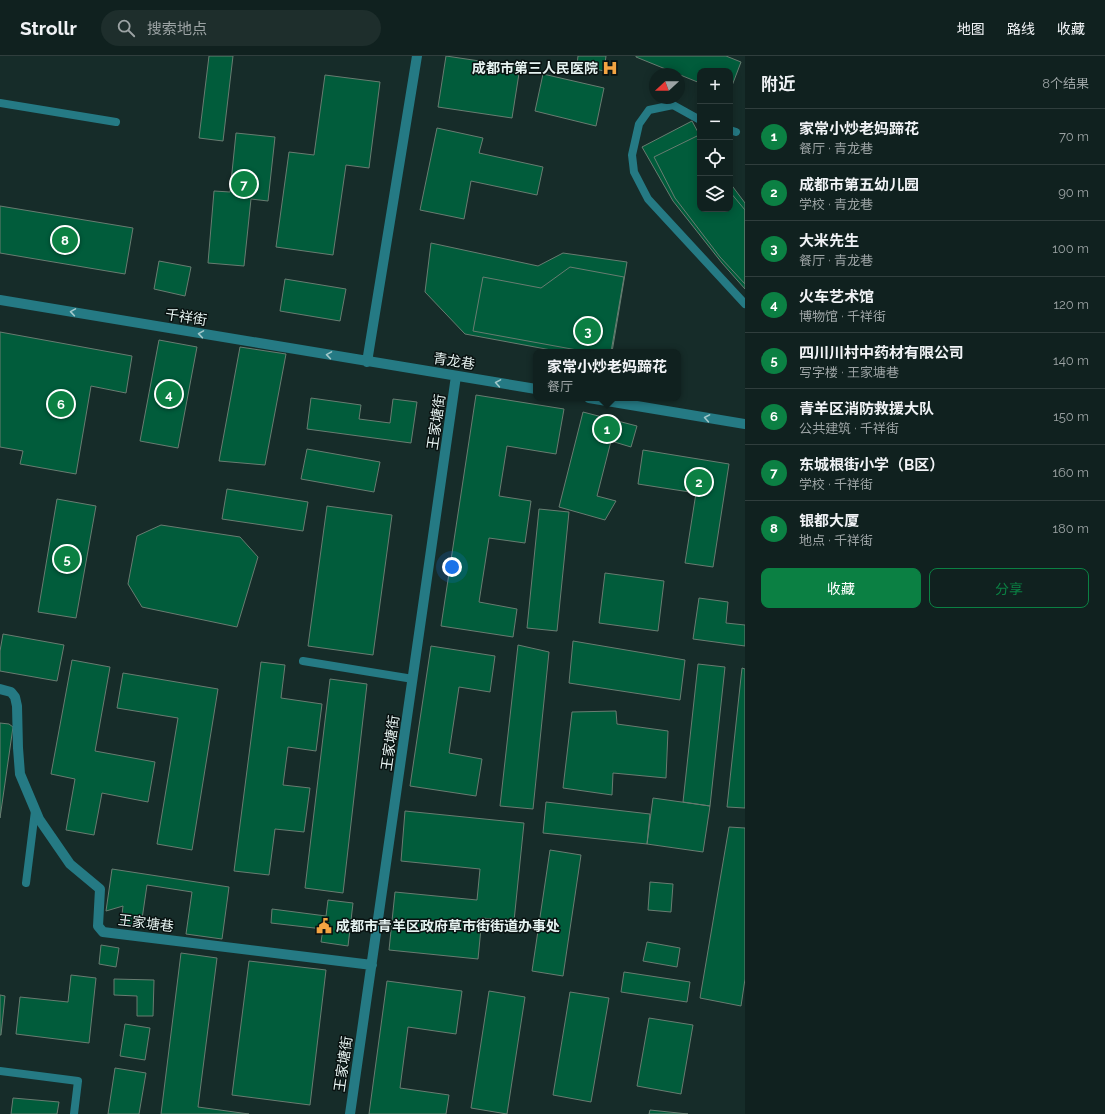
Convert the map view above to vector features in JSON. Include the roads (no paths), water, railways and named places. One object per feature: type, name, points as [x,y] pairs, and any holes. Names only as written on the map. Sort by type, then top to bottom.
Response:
[{"type":"street","points":[[368,362],[417,56]]},
{"type":"street","name":"千祥街","points":[[0,300],[368,362]]},
{"type":"street","name":"青龙巷","points":[[368,362],[533,389]]},
{"type":"street","name":"王家塘街","points":[[350,1114],[456,376]]},
{"type":"street","points":[[607,401],[745,424]]},
{"type":"street","name":"王家塘巷","points":[[0,689],[11,692],[15,697],[17,706],[20,774],[38,819],[70,864],[100,889],[98,926],[103,932],[372,965]]},
{"type":"lane","points":[[0,102],[116,122]]},
{"type":"lane","points":[[697,118],[673,105],[649,110],[639,124],[632,155],[634,172],[648,199],[745,304]]},
{"type":"lane","points":[[303,661],[413,679]]},
{"type":"lane","points":[[26,883],[35,811]]},
{"type":"lane","points":[[0,1071],[78,1081],[74,1114]]},
{"type":"place","name":"成都市第三人民医院","points":[[610,68]]},
{"type":"place","name":"东城根街小学（B区）","points":[[244,184]]},
{"type":"place","name":"银都大厦","points":[[65,240]]},
{"type":"place","name":"大米先生","points":[[588,331]]},
{"type":"place","name":"火车艺术馆","points":[[169,394]]},
{"type":"place","name":"青羊区消防救援大队","points":[[61,404]]},
{"type":"place","name":"家常小炒老妈蹄花","points":[[607,429]]},
{"type":"place","name":"成都市第五幼儿园","points":[[699,482]]},
{"type":"place","name":"四川川村中药材有限公司","points":[[67,559]]},
{"type":"place","name":"成都市青羊区政府草市街街道办事处","points":[[324,926]]}]
